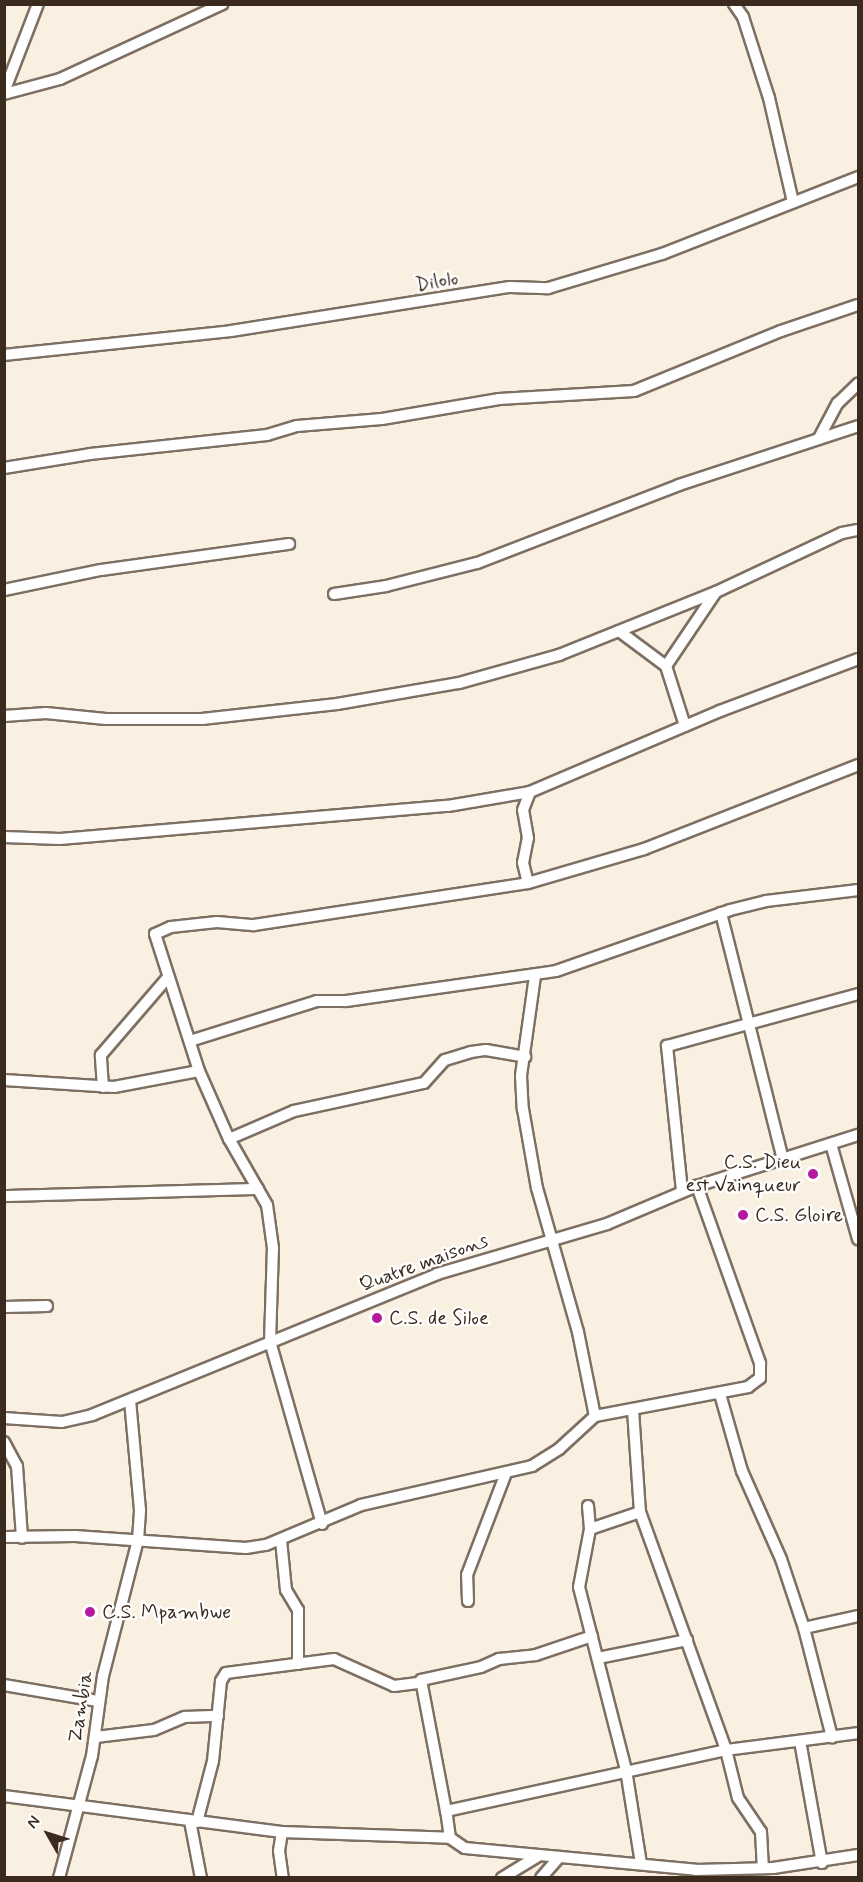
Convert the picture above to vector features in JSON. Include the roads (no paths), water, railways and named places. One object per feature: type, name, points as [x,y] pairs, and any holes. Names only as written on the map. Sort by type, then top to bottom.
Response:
[{"type":"street","points":[[4,93],[38,4]]},
{"type":"street","points":[[4,93],[60,79],[222,4]]},
{"type":"street","points":[[734,4],[743,17],[769,98],[794,202]]},
{"type":"street","name":"Dilolo","points":[[4,355],[243,329],[510,287],[548,288],[662,254],[858,177]]},
{"type":"street","points":[[4,468],[102,453],[267,435],[297,426],[382,419],[499,399],[634,391],[781,331],[858,305]]},
{"type":"street","points":[[819,438],[837,403],[858,384]]},
{"type":"street","points":[[334,594],[386,586],[477,563],[678,485],[858,426]]},
{"type":"street","points":[[4,716],[46,713],[106,719],[202,719],[337,704],[508,671],[619,631],[716,592],[835,536],[858,530]]},
{"type":"street","points":[[4,590],[101,570],[289,544]]},
{"type":"street","points":[[666,666],[716,592]]},
{"type":"street","points":[[619,631],[666,666],[685,726]]},
{"type":"street","points":[[4,837],[60,839],[448,806],[530,792],[685,726],[858,659]]},
{"type":"street","points":[[322,1524],[270,1342],[273,1248],[267,1205],[229,1139],[199,1071],[155,938],[160,929],[217,922],[254,925],[528,883],[644,849],[858,765]]},
{"type":"street","points":[[528,883],[523,863],[528,838],[523,810],[530,792]]},
{"type":"street","points":[[190,1041],[317,1001],[346,1001],[535,976],[722,913],[766,901],[858,890]]},
{"type":"street","points":[[722,913],[746,1022],[783,1159]]},
{"type":"street","points":[[535,976],[525,1057],[523,1109],[537,1188],[554,1238],[595,1416]]},
{"type":"street","points":[[103,1087],[101,1055],[168,977]]},
{"type":"street","points":[[682,1191],[668,1046],[746,1022],[858,994]]},
{"type":"street","points":[[229,1139],[294,1111],[424,1083],[445,1060],[471,1052],[486,1050],[525,1057]]},
{"type":"street","points":[[4,1080],[103,1087],[128,1086],[199,1071]]},
{"type":"street","name":"Quatre maisons","points":[[4,1418],[72,1421],[130,1401],[437,1274],[622,1218],[682,1191],[858,1135]]},
{"type":"street","points":[[831,1144],[858,1239]]},
{"type":"street","points":[[4,1538],[75,1536],[246,1548],[281,1540],[361,1505],[506,1473],[548,1457],[595,1416],[720,1394],[758,1380],[761,1367],[697,1186]]},
{"type":"street","points":[[4,1196],[258,1188]]},
{"type":"street","points":[[4,1307],[47,1306]]},
{"type":"street","points":[[720,1394],[742,1471],[781,1559],[804,1628],[832,1737]]},
{"type":"street","name":"Zambia","points":[[58,1878],[80,1807],[96,1737],[98,1701],[138,1540],[140,1520],[130,1401]]},
{"type":"street","points":[[633,1410],[640,1512],[726,1750],[738,1798],[761,1832],[762,1867]]},
{"type":"street","points":[[4,1442],[17,1466],[22,1538]]},
{"type":"street","points":[[468,1601],[467,1575],[506,1473]]},
{"type":"street","points":[[588,1506],[590,1529],[579,1578],[626,1770],[641,1864]]},
{"type":"street","points":[[590,1529],[640,1512]]},
{"type":"street","points":[[281,1540],[286,1590],[297,1610],[298,1664]]},
{"type":"street","points":[[804,1628],[858,1616]]},
{"type":"street","points":[[450,1838],[420,1683],[423,1678],[481,1667],[499,1659],[536,1655],[592,1636]]},
{"type":"street","points":[[598,1658],[687,1640]]},
{"type":"street","points":[[201,1878],[193,1822],[213,1761],[221,1681],[226,1673],[334,1659],[394,1686],[420,1683]]},
{"type":"street","points":[[4,1685],[98,1701]]},
{"type":"street","points":[[96,1737],[154,1730],[186,1717],[218,1716]]},
{"type":"street","points":[[446,1811],[726,1750],[858,1733]]},
{"type":"street","points":[[801,1741],[822,1863]]},
{"type":"street","points":[[4,1796],[282,1832],[450,1838],[465,1848],[641,1864],[657,1872],[738,1874],[762,1867],[822,1863],[858,1855]]},
{"type":"street","points":[[282,1832],[279,1851],[283,1878]]},
{"type":"street","points":[[502,1878],[538,1856]]},
{"type":"street","points":[[541,1878],[559,1857]]},
{"type":"place","name":"C.S. Dieu est Vainqueur","points":[[813,1174]]},
{"type":"place","name":"C.S. Gloire","points":[[743,1215]]},
{"type":"place","name":"C.S. de Siloe","points":[[377,1318]]},
{"type":"place","name":"C.S. Mpambwe","points":[[90,1612]]}]
